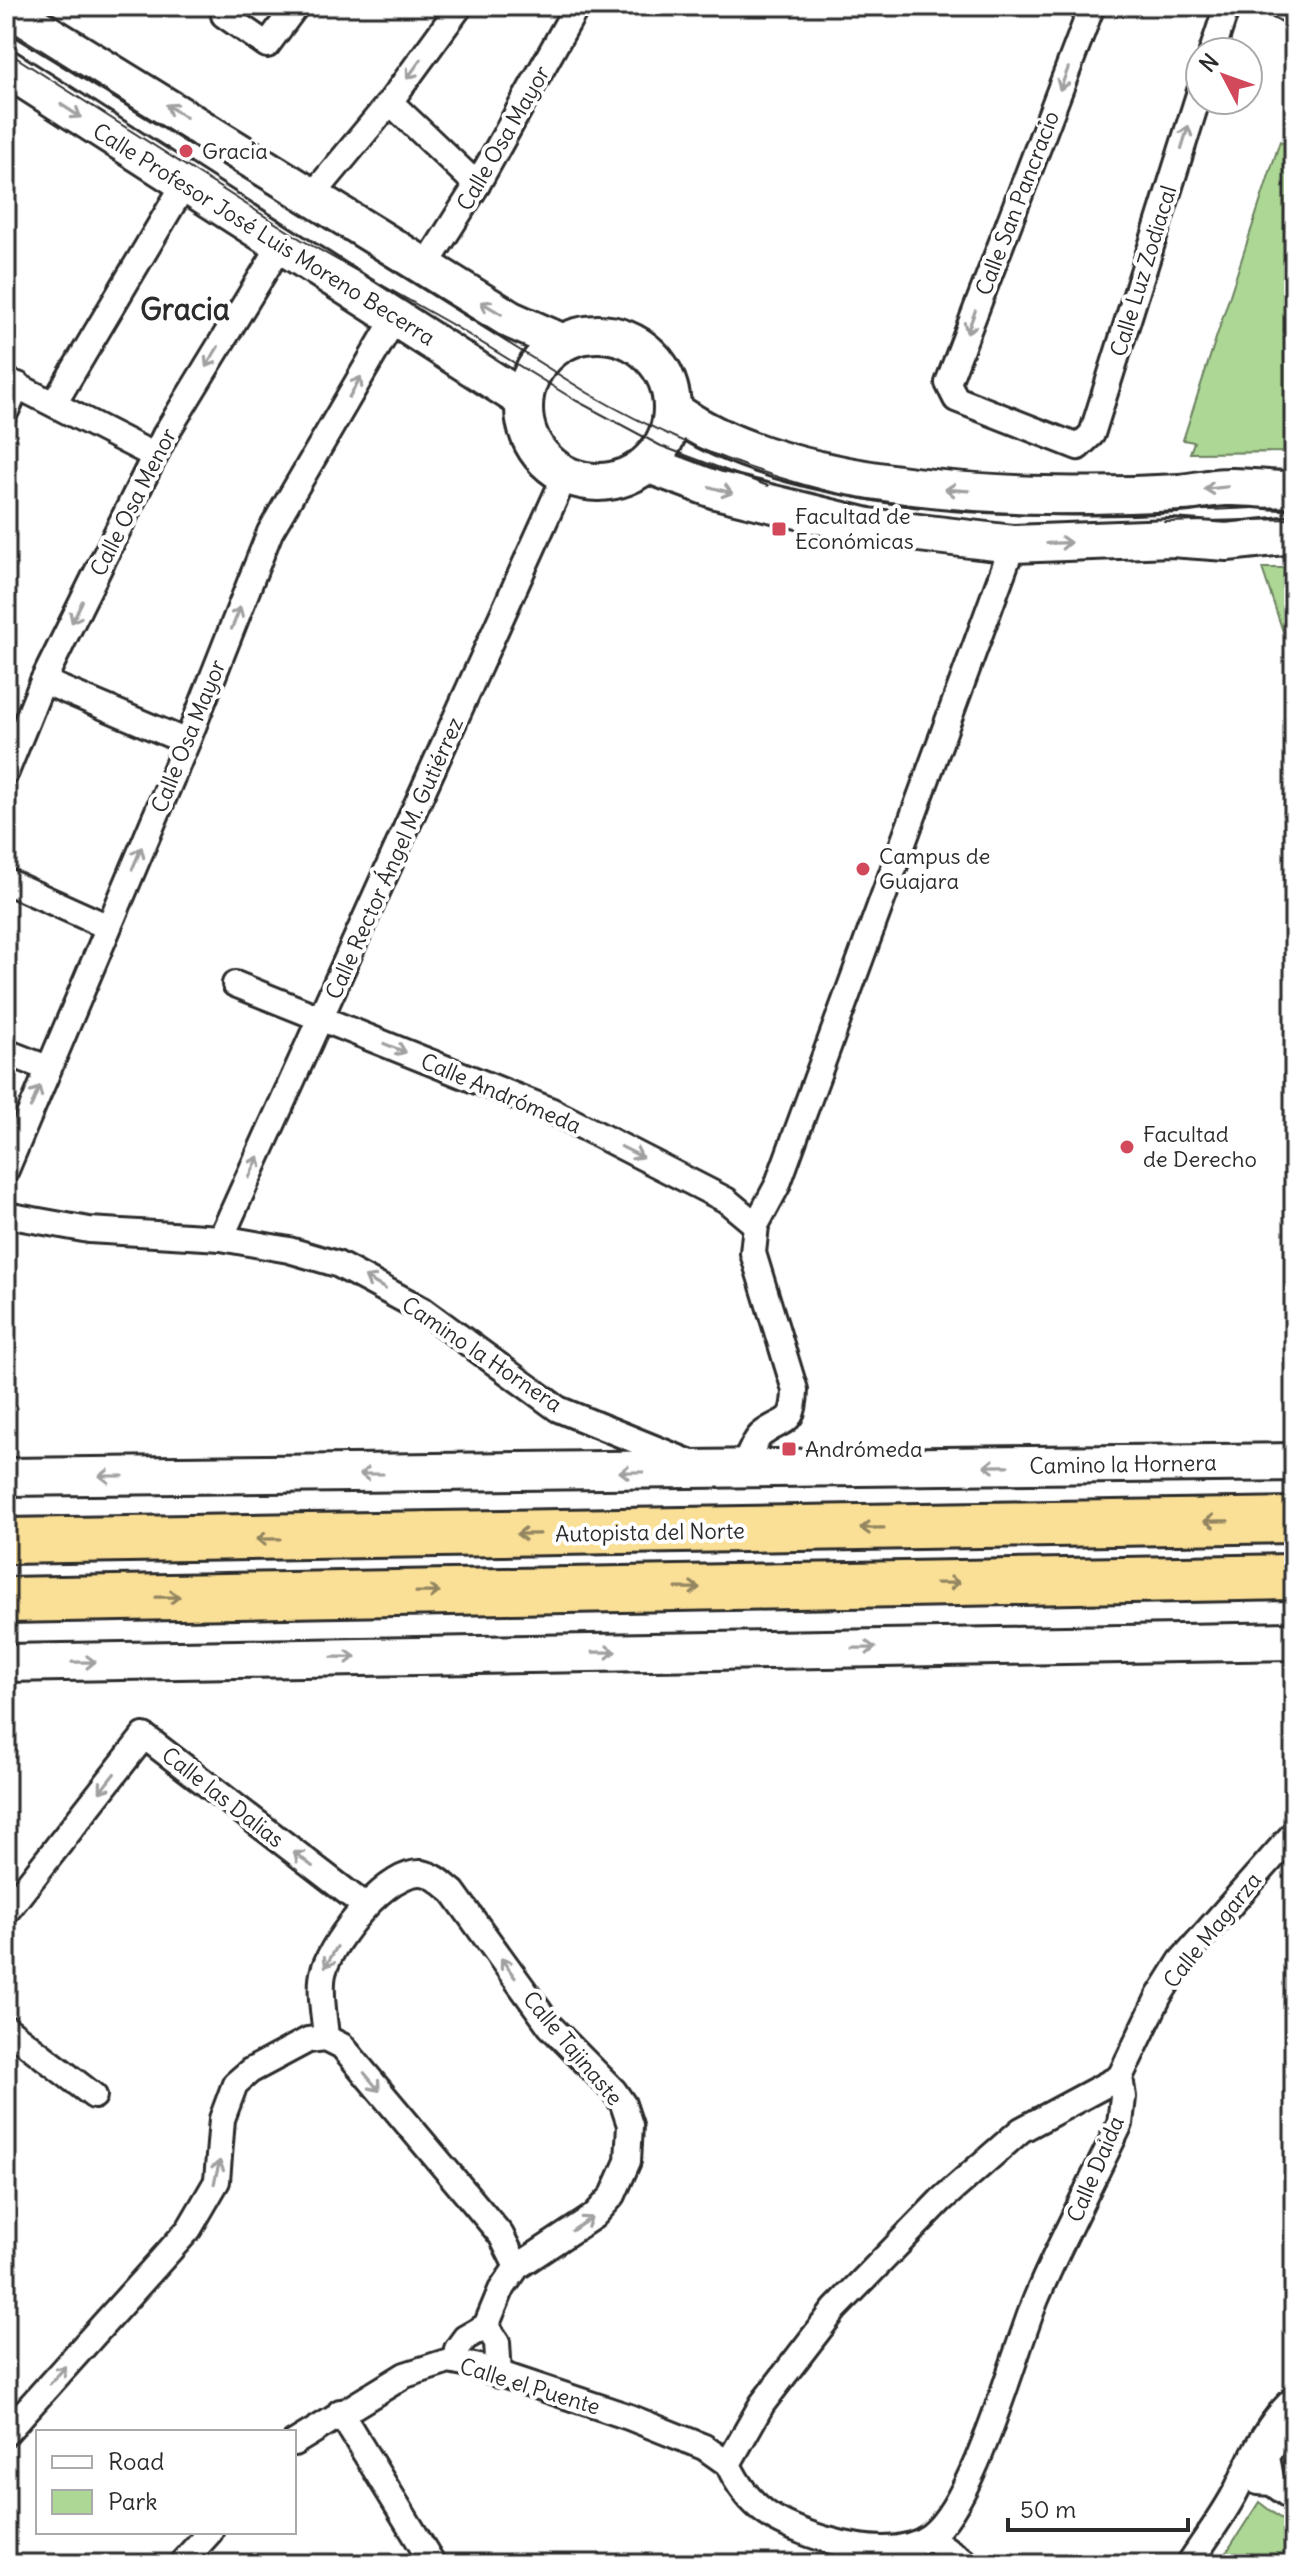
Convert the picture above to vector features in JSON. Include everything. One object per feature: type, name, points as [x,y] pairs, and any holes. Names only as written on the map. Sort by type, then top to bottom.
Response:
[{"type":"highway","points":[[6,1517],[139,1541]]},
{"type":"highway","name":"Autopista del Norte","points":[[6,1541],[1294,1520]]},
{"type":"highway","points":[[6,1600],[1294,1577]]},
{"type":"street","points":[[224,15],[267,45],[296,6]]},
{"type":"street","points":[[312,196],[390,102],[460,6]]},
{"type":"street","name":"Calle Osa Mayor","points":[[425,267],[477,185],[577,6]]},
{"type":"street","name":"Calle San Pancracio","points":[[1078,447],[956,399],[948,383],[1092,6]]},
{"type":"street","points":[[1217,36],[1227,6]]},
{"type":"street","points":[[1280,6],[1294,13]]},
{"type":"street","points":[[6,8],[511,320],[561,342]]},
{"type":"street","name":"Calle Profesor José Luis Moreno Becerra","points":[[6,68],[522,399]]},
{"type":"street","points":[[390,102],[477,185]]},
{"type":"street","name":"Calle Luz Zodiacal","points":[[1078,447],[1092,434],[1192,116]]},
{"type":"street","points":[[55,402],[185,183]]},
{"type":"street","name":"Calle Osa Menor","points":[[6,772],[43,681],[155,456],[282,243]]},
{"type":"street","name":"Calle Osa Mayor","points":[[6,1170],[187,742],[270,532],[396,316]]},
{"type":"street","points":[[598,332],[630,340],[653,358],[668,381],[672,409],[667,434],[647,464],[617,481],[592,483],[565,476],[542,459],[526,432],[522,399],[538,363],[561,342],[598,332]]},
{"type":"street","points":[[6,411],[12,382],[155,456]]},
{"type":"street","points":[[672,409],[691,423],[763,455],[887,483],[954,491],[1084,495],[1181,493],[1226,487],[1294,490]]},
{"type":"street","points":[[647,464],[716,490],[868,527],[1013,544],[1171,538],[1227,542],[1294,535]]},
{"type":"street","name":"Calle Rector Ángel M. Gutiérrez","points":[[221,1238],[565,476]]},
{"type":"street","points":[[6,1477],[726,1470],[761,1434],[782,1425],[794,1408],[795,1390],[753,1253],[756,1225],[777,1186],[1013,544]]},
{"type":"street","points":[[43,681],[187,742]]},
{"type":"street","points":[[6,881],[108,927]]},
{"type":"street","name":"Calle Andrómeda","points":[[235,984],[552,1111],[726,1200],[756,1225]]},
{"type":"street","points":[[6,1052],[47,1068]]},
{"type":"street","name":"Camino la Hornera","points":[[6,1215],[89,1230],[221,1238],[289,1250],[357,1272],[423,1310],[558,1409],[726,1470],[1294,1462]]},
{"type":"street","points":[[6,1663],[1294,1641]]},
{"type":"street","name":"Calle las Dalias","points":[[6,1912],[144,1736],[365,1906]]},
{"type":"street","name":"Calle Magarza","points":[[1120,2077],[1159,1996],[1181,1961],[1294,1833]]},
{"type":"street","name":"Calle Tajinaste","points":[[326,2038],[323,1970],[365,1906],[402,1876],[419,1873],[434,1876],[453,1892],[550,2026],[580,2053],[623,2104],[630,2125],[628,2161],[613,2195],[594,2216],[517,2267]]},
{"type":"street","points":[[6,2028],[94,2096]]},
{"type":"street","points":[[6,2433],[189,2229],[217,2181],[222,2119],[235,2084],[250,2071],[308,2040],[326,2038],[342,2046],[501,2235],[517,2267],[501,2290],[486,2326],[465,2338],[457,2349],[455,2361]]},
{"type":"street","name":"Calle Daida","points":[[728,2464],[762,2404],[835,2309],[941,2200],[1021,2130],[1120,2077],[1123,2097],[1120,2124],[1036,2299],[963,2494],[929,2537]]},
{"type":"street","points":[[486,2326],[497,2342],[499,2375]]},
{"type":"street","name":"Calle el Puente","points":[[296,2442],[405,2375],[431,2364],[455,2361],[629,2417],[704,2447],[728,2464]]},
{"type":"street","points":[[1272,2483],[1267,2457],[1290,2417],[1294,2400]]},
{"type":"street","points":[[1189,2564],[1237,2490],[1247,2464],[1280,2410],[1294,2400]]},
{"type":"street","points":[[340,2412],[433,2564]]},
{"type":"street","points":[[728,2464],[738,2486],[765,2516],[826,2539],[891,2551],[929,2537],[968,2564]]},
{"type":"street","points":[[1237,2490],[1261,2481],[1272,2483],[1294,2499]]},
{"type":"street","points":[[181,2564],[208,2534]]},
{"type":"green space","points":[[1280,141],[1294,149],[1294,452],[1190,453],[1194,442],[1183,440]]},
{"type":"green space","points":[[1262,568],[1294,568],[1294,665]]},
{"type":"green space","points":[[1259,2502],[1294,2529],[1294,2564],[1219,2564]]},
{"type":"tram line","points":[[6,28],[588,393],[652,427],[753,469],[858,498],[966,512],[1075,514],[1294,507]]},
{"type":"tram line","points":[[6,51],[302,240],[451,324],[575,400],[661,446],[768,486]]},
{"type":"tram line","points":[[1164,522],[1294,519]]},
{"type":"place","name":"Gracia","points":[[186,151]]},
{"type":"place","name":"Facultad de Económicas","points":[[779,529]]},
{"type":"place","name":"Campus de Guajara","points":[[863,869]]},
{"type":"place","name":"Facultad de Derecho","points":[[1127,1147]]},
{"type":"place","name":"Andrómeda","points":[[789,1449]]},
{"type":"district","name":"Gracia","points":[[185,309]]}]
